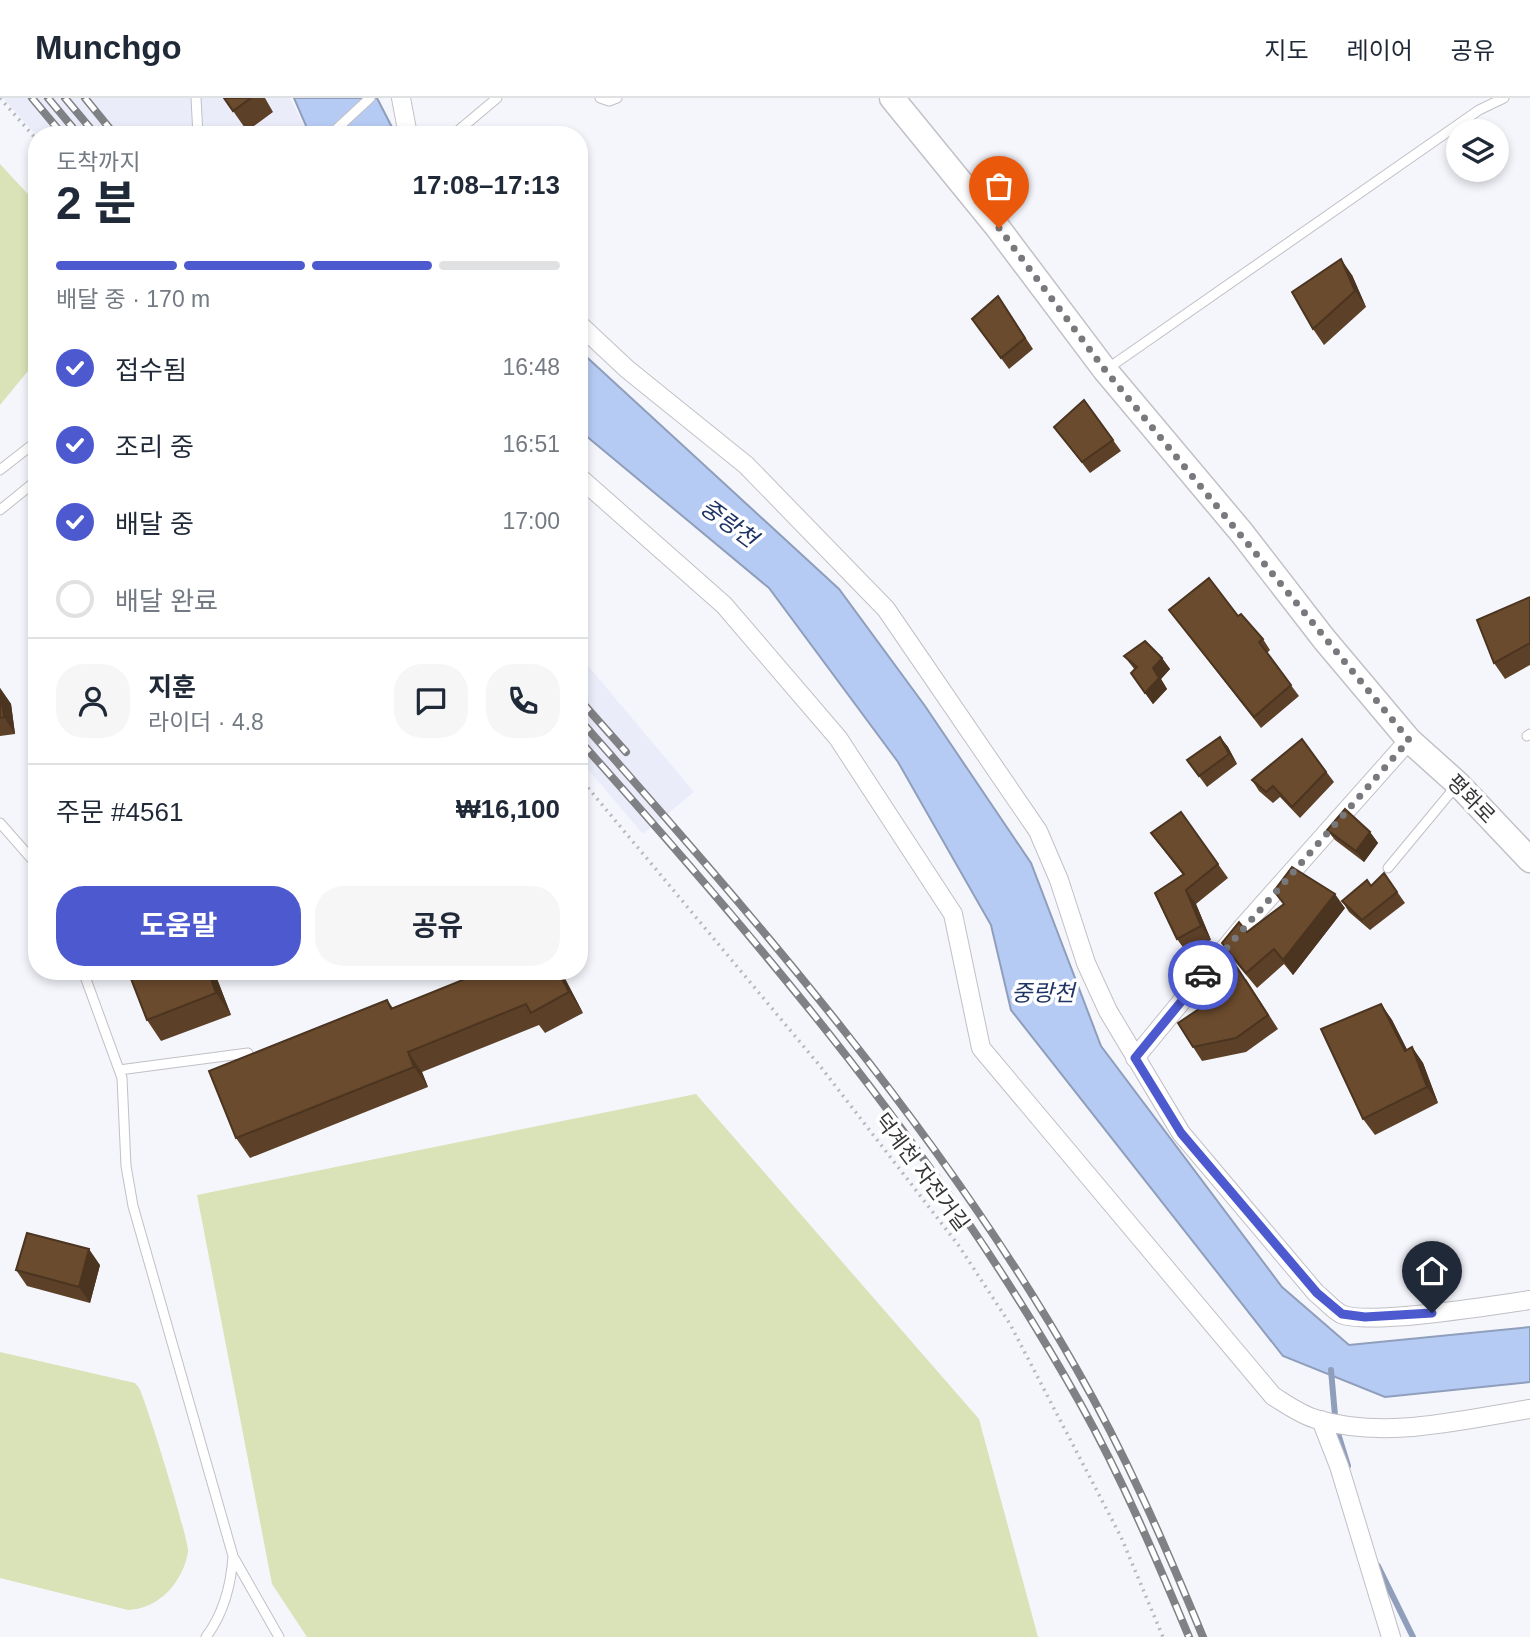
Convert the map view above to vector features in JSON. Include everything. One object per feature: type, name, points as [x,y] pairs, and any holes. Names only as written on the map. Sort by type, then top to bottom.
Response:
[{"type":"main road","name":"평화로","points":[[892,98],[999,228],[1105,370],[1409,740],[1458,784],[1530,860]]},
{"type":"street","points":[[401,98],[406,126]]},
{"type":"street","points":[[588,333],[626,369],[746,466],[886,609],[1038,831],[1059,880],[1086,964],[1108,1011],[1181,1133],[1317,1293],[1342,1314],[1365,1317],[1454,1311],[1530,1300]]},
{"type":"street","points":[[588,485],[724,605],[838,738],[953,914],[981,1048],[1273,1396],[1326,1422],[1350,1427],[1407,1429],[1530,1409]]},
{"type":"street","points":[[1135,1058],[1241,929],[1409,740]]},
{"type":"street","points":[[1326,1422],[1391,1637]]},
{"type":"lane","points":[[196,98],[198,126]]},
{"type":"lane","points":[[340,126],[370,98]]},
{"type":"lane","points":[[464,126],[498,98]]},
{"type":"lane","points":[[600,98],[609,101],[617,98]]},
{"type":"lane","points":[[1105,370],[1479,110],[1504,98]]},
{"type":"lane","points":[[0,470],[28,448]]},
{"type":"lane","points":[[0,510],[28,487]]},
{"type":"lane","points":[[1388,868],[1458,784]]},
{"type":"lane","points":[[0,823],[28,855]]},
{"type":"lane","points":[[86,980],[119,1070],[126,1166],[133,1206],[233,1556],[279,1637]]},
{"type":"lane","points":[[119,1070],[248,1053]]},
{"type":"lane","points":[[206,1637],[221,1611],[231,1585],[233,1556]]},
{"type":"path","points":[[0,98],[28,130]]},
{"type":"path","name":"덕계천 자전거길","points":[[588,788],[820,1066],[959,1247],[1010,1324],[1121,1537],[1163,1637]]},
{"type":"shaded area","points":[[3,98],[290,98],[304,126],[28,126]]},
{"type":"shaded area","points":[[588,666],[694,792],[643,834],[588,770]]},
{"type":"green space","points":[[0,164],[28,194],[28,371],[0,405]]},
{"type":"green space","points":[[696,1094],[979,1419],[1038,1637],[307,1637],[272,1584],[197,1195]]},
{"type":"green space","points":[[0,1352],[135,1383],[139,1388],[167,1471],[188,1552],[175,1583],[168,1592],[150,1605],[128,1610],[0,1578]]},
{"type":"water","points":[[294,98],[377,98],[391,126],[306,126]]},
{"type":"water","name":"중랑천","points":[[588,358],[839,589],[925,706],[1031,863],[1101,1046],[1282,1287],[1349,1345],[1530,1327],[1530,1382],[1385,1397],[1283,1356],[1011,1010],[991,925],[898,762],[769,588],[588,437]]},
{"type":"building","points":[[224,98],[251,98],[233,111]]},
{"type":"building","points":[[1341,259],[1355,291],[1313,329],[1292,292]]},
{"type":"building","points":[[998,296],[1025,338],[1001,358],[972,319]]},
{"type":"building","points":[[1084,400],[1113,440],[1082,462],[1054,427]]},
{"type":"building","points":[[1209,578],[1238,616],[1241,614],[1263,639],[1259,642],[1291,685],[1254,717],[1169,610]]},
{"type":"building","points":[[1530,597],[1530,643],[1494,663],[1477,620]]},
{"type":"building","points":[[1145,641],[1162,658],[1153,668],[1159,678],[1145,693],[1131,673],[1137,667],[1124,656]]},
{"type":"building","points":[[0,691],[4,717],[0,718]]},
{"type":"building","points":[[1220,737],[1229,754],[1199,776],[1187,760]]},
{"type":"building","points":[[1302,739],[1326,772],[1292,807],[1273,786],[1266,792],[1252,780]]},
{"type":"building","points":[[1345,809],[1370,832],[1356,851],[1327,830]]},
{"type":"building","points":[[1181,812],[1218,864],[1186,890],[1201,926],[1177,939],[1155,893],[1184,874],[1151,833]]},
{"type":"building","points":[[1292,867],[1335,894],[1283,960],[1274,949],[1246,973],[1222,943],[1239,922],[1247,932],[1284,904],[1274,891]]},
{"type":"building","points":[[1384,873],[1397,892],[1362,920],[1342,901],[1367,880],[1371,886]]},
{"type":"building","points":[[1236,966],[1268,1015],[1236,1038],[1193,1047],[1178,1023],[1214,999],[1205,987]]},
{"type":"building","points":[[131,980],[211,980],[216,993],[147,1020]]},
{"type":"building","points":[[463,980],[563,980],[569,992],[531,1013],[526,1004],[408,1052],[414,1067],[236,1138],[209,1071],[387,1000],[391,1009]]},
{"type":"building","points":[[1381,1004],[1405,1051],[1412,1047],[1427,1087],[1363,1119],[1321,1029]]},
{"type":"building","points":[[27,1233],[89,1249],[79,1287],[16,1270]]},
{"type":"waterway","points":[[1331,1370],[1336,1427],[1348,1466]]},
{"type":"waterway","points":[[1378,1566],[1413,1637]]},
{"type":"railway","points":[[32,98],[55,126]]},
{"type":"railway","points":[[48,98],[71,126]]},
{"type":"railway","points":[[65,98],[88,126]]},
{"type":"railway","points":[[85,98],[108,126]]},
{"type":"railway","points":[[588,709],[626,752]]},
{"type":"railway","points":[[588,729],[780,952],[907,1112],[967,1195],[1023,1280],[1112,1434],[1203,1637]]},
{"type":"railway","points":[[588,750],[717,897],[783,977],[911,1141],[970,1226],[1027,1313],[1095,1431],[1138,1518],[1189,1637]]},
{"type":"way so far","points":[[999,228],[1105,370],[1242,533],[1324,639],[1409,740],[1203,975]]},
{"type":"route","points":[[1203,975],[1135,1058],[1181,1133],[1235,1193],[1317,1293],[1342,1314],[1365,1317],[1432,1313]]}]
